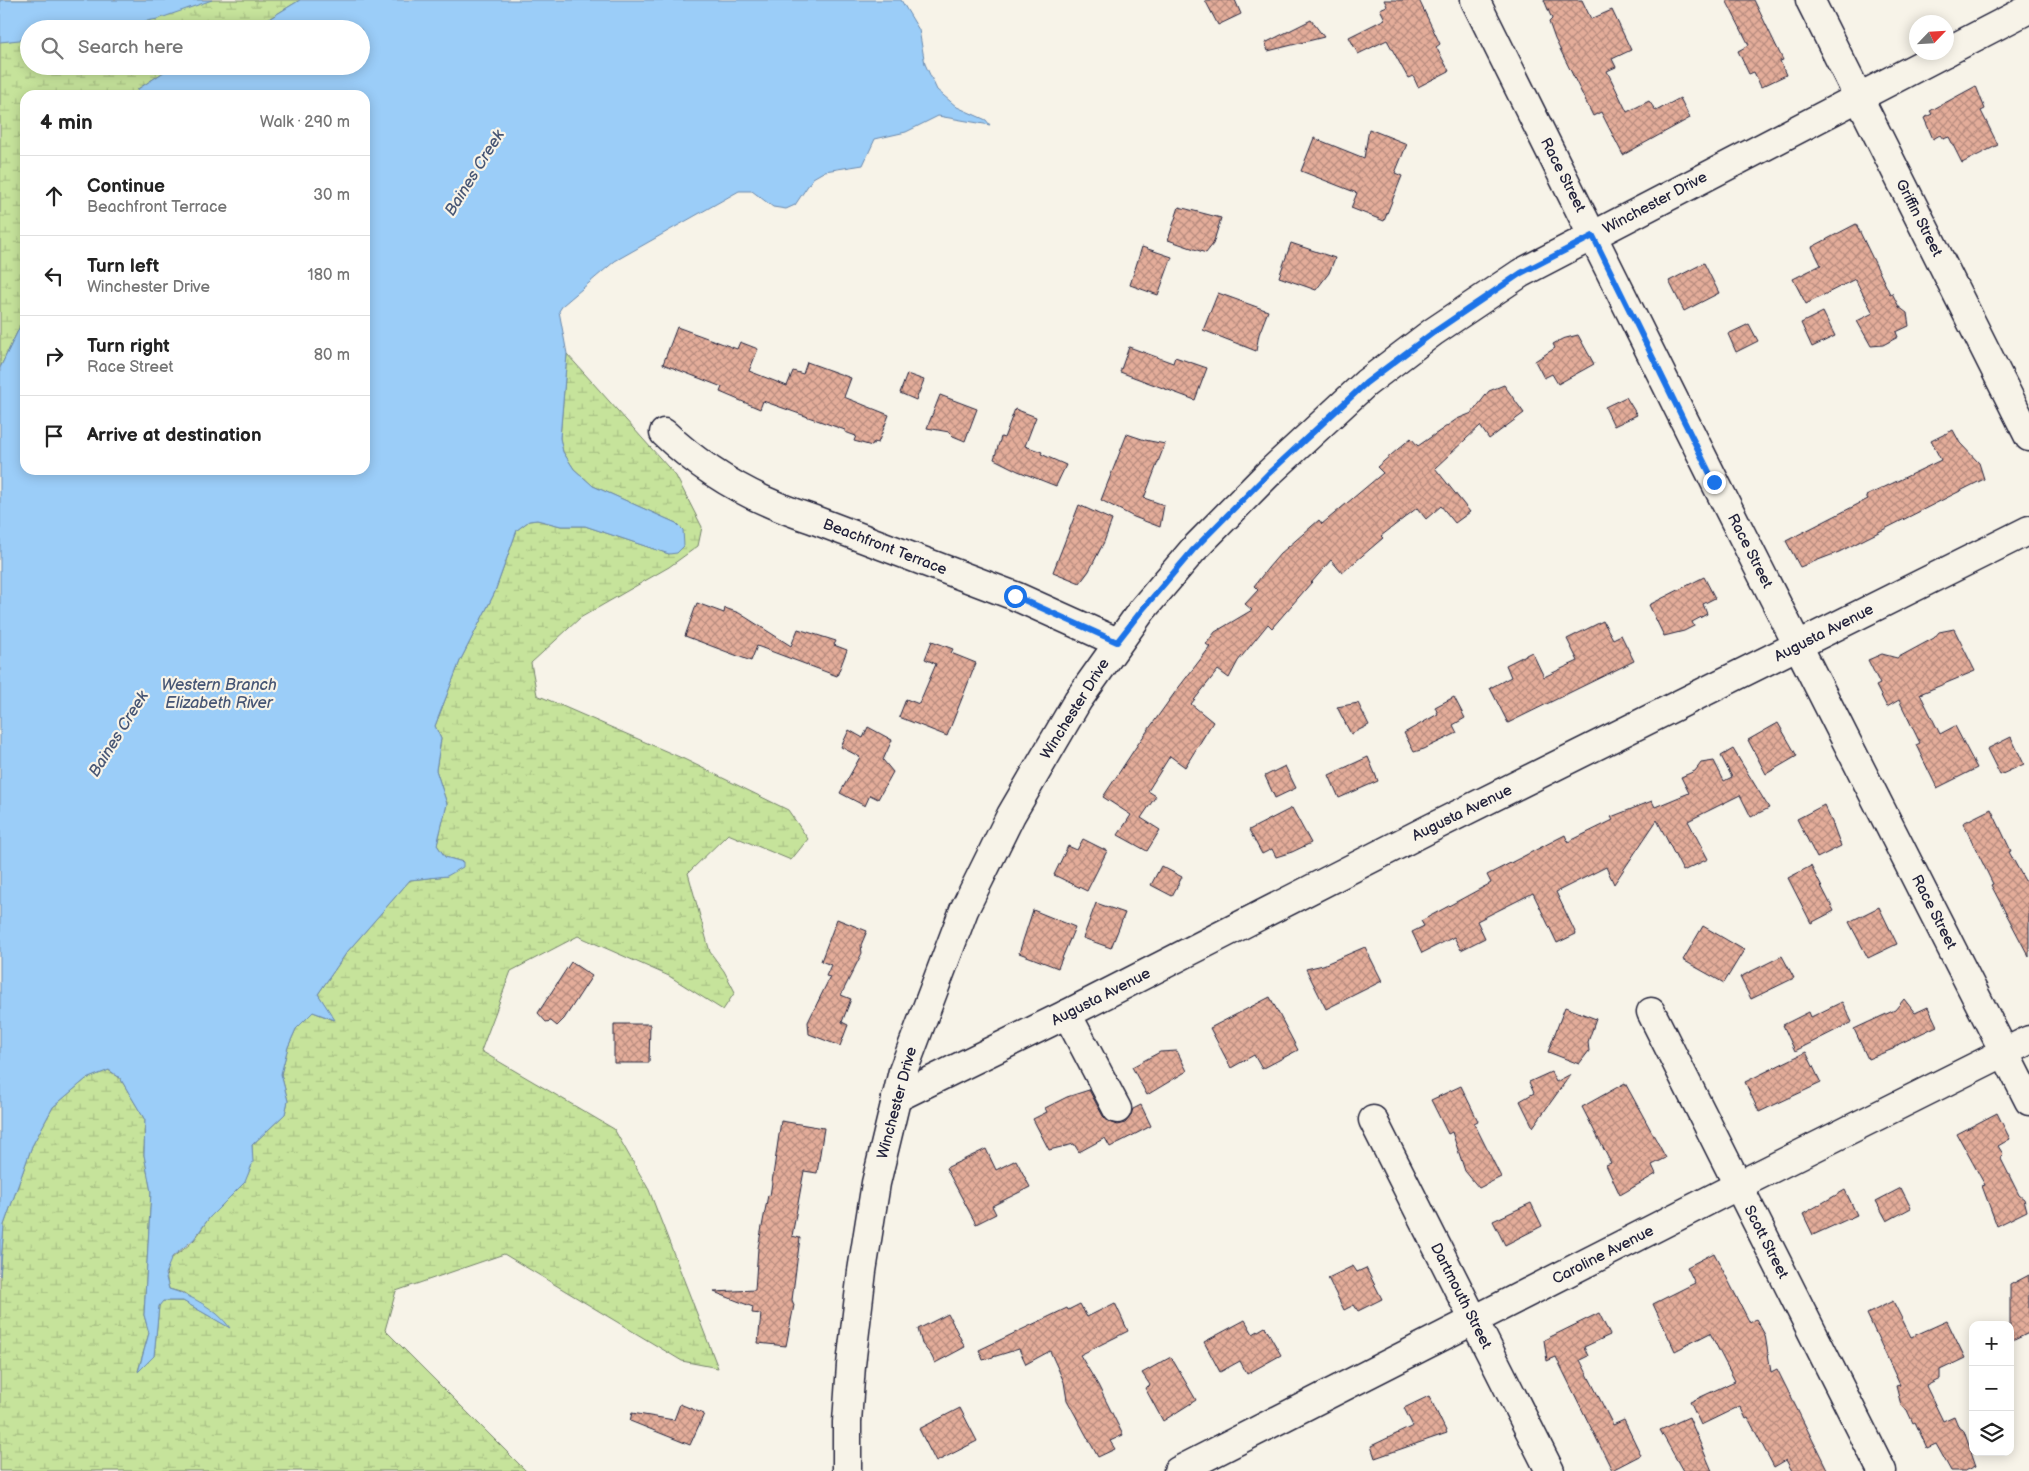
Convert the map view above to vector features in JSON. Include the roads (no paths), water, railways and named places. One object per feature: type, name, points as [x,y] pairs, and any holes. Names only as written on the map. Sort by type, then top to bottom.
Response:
[{"type":"street","name":"Race Street","points":[[1475,0],[1714,482],[2029,1101]]},
{"type":"street","name":"Griffin Street","points":[[1810,0],[2029,437]]},
{"type":"street","name":"Winchester Drive","points":[[1954,48],[2029,10]]},
{"type":"street","name":"Winchester Drive","points":[[847,1471],[851,1365],[862,1271],[876,1184],[903,1071],[964,910],[1011,815],[1078,700],[1117,642],[1193,550],[1268,474],[1366,383],[1434,332],[1521,273],[1931,60]]},
{"type":"street","name":"Beachfront Terrace","points":[[664,433],[710,472],[740,490],[779,509],[812,519],[1015,596],[1117,642]]},
{"type":"street","name":"Augusta Avenue","points":[[896,1098],[1067,1014],[1429,828],[2029,530]]},
{"type":"street","name":"Scott Street","points":[[1651,1012],[1882,1471]]},
{"type":"street","points":[[1067,1014],[1118,1109]]},
{"type":"street","name":"Caroline Avenue","points":[[1178,1471],[1737,1186],[2029,1040]]},
{"type":"street","name":"Dartmouth Street","points":[[1373,1120],[1550,1471]]},
{"type":"water","points":[[0,0],[212,0],[152,20],[20,20],[20,40],[0,42]]},
{"type":"water","name":"Western Branch Elizabeth River","points":[[300,0],[901,0],[919,30],[925,64],[937,90],[957,107],[986,120],[990,125],[938,116],[906,132],[875,139],[863,165],[825,171],[813,178],[795,205],[786,209],[773,207],[752,191],[739,191],[615,261],[563,305],[559,311],[567,354],[560,438],[563,452],[574,469],[593,486],[676,523],[683,530],[684,546],[677,553],[669,554],[585,526],[561,526],[537,520],[529,521],[517,530],[494,594],[460,661],[435,726],[441,739],[436,770],[447,804],[437,845],[445,857],[463,862],[463,867],[447,876],[410,880],[347,952],[318,994],[335,1020],[313,1012],[296,1029],[288,1047],[281,1074],[288,1101],[285,1114],[252,1145],[253,1162],[245,1182],[209,1218],[194,1239],[172,1257],[165,1274],[169,1289],[186,1295],[211,1309],[230,1328],[183,1301],[163,1301],[159,1306],[154,1356],[138,1372],[149,1333],[144,1315],[151,1192],[144,1155],[145,1120],[120,1078],[109,1070],[86,1079],[53,1107],[32,1146],[4,1225],[0,1276],[0,368],[20,326],[20,475],[370,475],[370,90],[138,90],[159,75],[370,75],[370,20],[267,20]]},
{"type":"water label","name":"Baines Creek","points":[[475,173]]},
{"type":"water label","name":"Baines Creek","points":[[119,734]]}]
